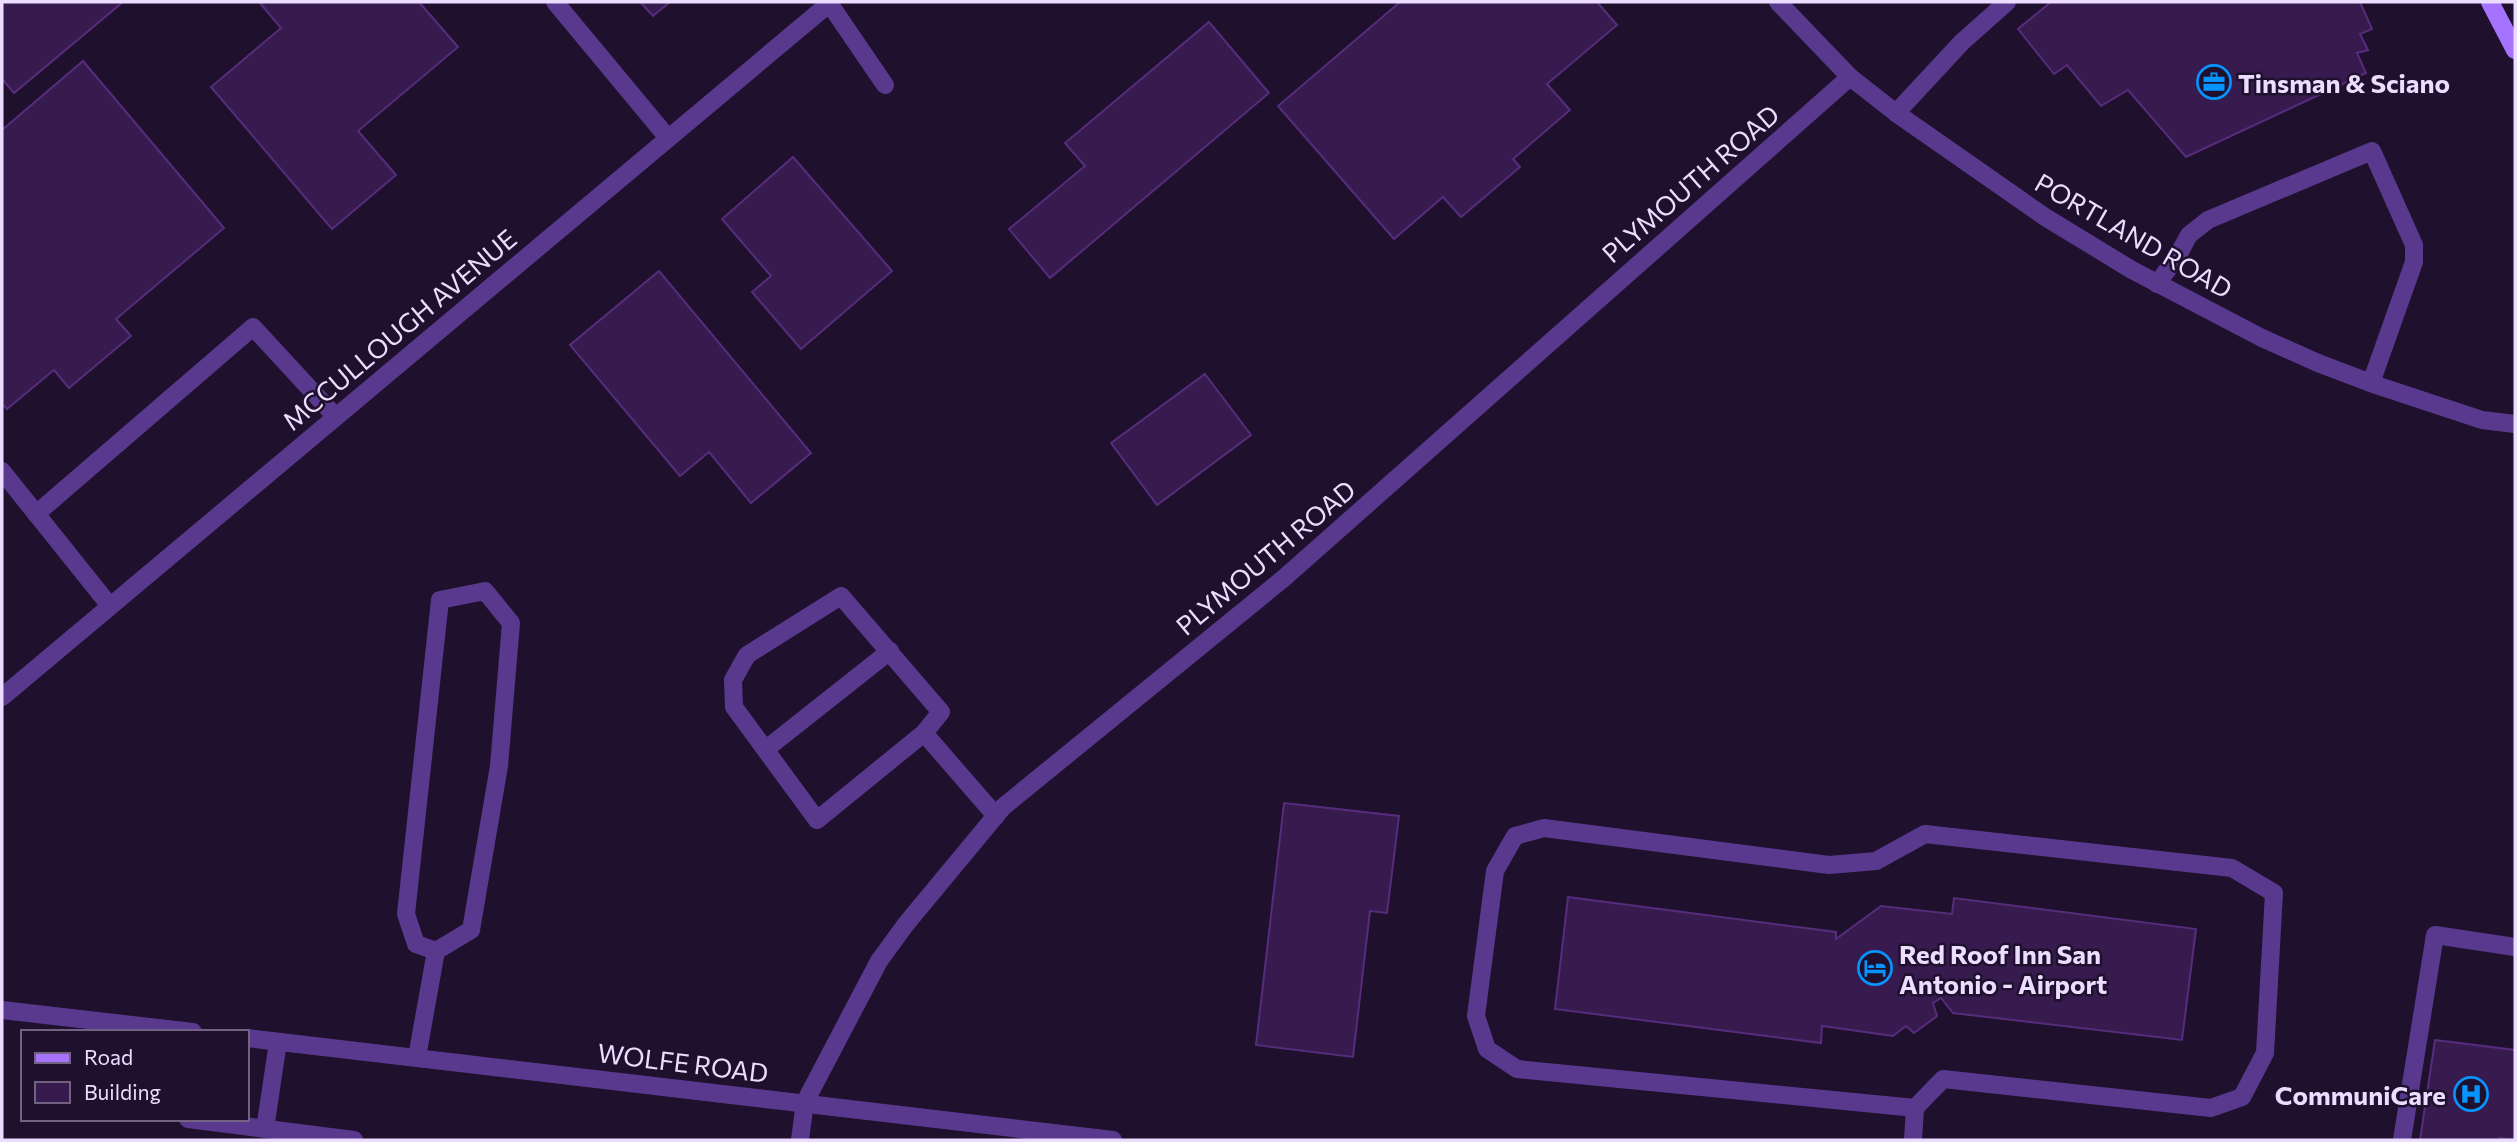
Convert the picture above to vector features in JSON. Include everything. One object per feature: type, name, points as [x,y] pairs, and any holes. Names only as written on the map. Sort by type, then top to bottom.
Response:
[{"type":"main road","points":[[2490,2],[2515,50]]},
{"type":"street","points":[[555,2],[668,138]]},
{"type":"street","points":[[830,2],[885,85]]},
{"type":"street","name":"MCCULLOUGH AVENUE","points":[[2,697],[830,2]]},
{"type":"street","name":"PORTLAND ROAD","points":[[1778,2],[1850,77],[1896,113],[2045,217],[2157,284],[2262,338],[2318,363],[2482,420],[2515,424]]},
{"type":"street","points":[[1896,113],[1962,43],[2007,2]]},
{"type":"street","name":"PLYMOUTH ROAD","points":[[800,1140],[805,1102],[879,961],[906,924],[996,816],[1283,578],[1850,77]]},
{"type":"street","points":[[2157,284],[2189,235],[2208,220],[2372,151],[2414,245],[2414,262],[2371,383]]},
{"type":"street","points":[[36,514],[253,327],[336,417]]},
{"type":"street","points":[[2,471],[110,606]]},
{"type":"street","points":[[417,1057],[436,951],[471,930],[499,766],[511,623],[485,591],[440,600],[406,914],[416,944],[436,951]]},
{"type":"street","points":[[841,596],[941,712],[924,733],[817,820],[734,707],[733,680],[747,655],[841,596]]},
{"type":"street","points":[[766,750],[890,651]]},
{"type":"street","points":[[924,733],[996,816]]},
{"type":"street","points":[[1913,1140],[1915,1108],[1943,1079],[2211,1108],[2242,1097],[2265,1053],[2274,893],[2232,868],[1925,834],[1876,861],[1829,865],[1544,828],[1515,836],[1495,871],[1476,1016],[1487,1049],[1497,1056],[1517,1069],[1915,1108]]},
{"type":"street","points":[[2402,1140],[2435,935],[2515,947]]},
{"type":"street","points":[[2,1010],[85,1026],[157,1030]]},
{"type":"street","name":"WOLFE ROAD","points":[[248,1038],[1113,1140]]},
{"type":"street","points":[[265,1129],[278,1042]]},
{"type":"street","points":[[203,1121],[354,1140]]},
{"type":"building","points":[[2,2],[123,2],[14,93],[2,79]]},
{"type":"building","points":[[259,2],[419,2],[458,47],[358,131],[396,175],[332,229],[211,87],[281,28]]},
{"type":"building","points":[[640,2],[670,2],[653,16]]},
{"type":"building","points":[[1400,2],[1597,2],[1617,25],[1547,84],[1570,110],[1513,159],[1520,167],[1461,217],[1443,197],[1394,239],[1278,106]]},
{"type":"building","name":"Tinsman & Sciano","points":[[2051,2],[2360,2],[2372,29],[2360,34],[2368,50],[2357,53],[2366,73],[2186,157],[2128,90],[2101,106],[2067,65],[2054,74],[2018,29]]},
{"type":"building","points":[[1209,22],[1269,93],[1050,278],[1009,229],[1085,166],[1065,143]]},
{"type":"building","points":[[83,61],[224,228],[116,319],[131,336],[69,388],[54,370],[7,409],[2,404],[2,130]]},
{"type":"building","points":[[793,157],[892,271],[801,349],[752,292],[771,276],[722,219]]},
{"type":"building","points":[[659,271],[811,453],[751,503],[709,452],[680,476],[570,345]]},
{"type":"building","points":[[1205,374],[1251,435],[1157,505],[1111,443]]},
{"type":"building","points":[[1284,803],[1399,816],[1387,913],[1370,911],[1353,1057],[1256,1045]]},
{"type":"building","name":"Red Roof Inn San Antonio - Airport","points":[[1568,897],[1836,932],[1836,939],[1881,906],[1952,914],[1954,898],[2196,929],[2182,1040],[1953,1013],[1941,998],[1933,1003],[1937,1016],[1914,1033],[1906,1026],[1893,1036],[1822,1026],[1821,1043],[1555,1009]]},
{"type":"building","name":"CommuniCare","points":[[2435,1040],[2515,1050],[2515,1140],[2420,1140]]},
{"type":"place","name":"Tinsman & Sciano","points":[[2214,82]]},
{"type":"place","name":"Red Roof Inn San Antonio - Airport","points":[[1875,968]]},
{"type":"place","name":"CommuniCare","points":[[2471,1094]]}]
